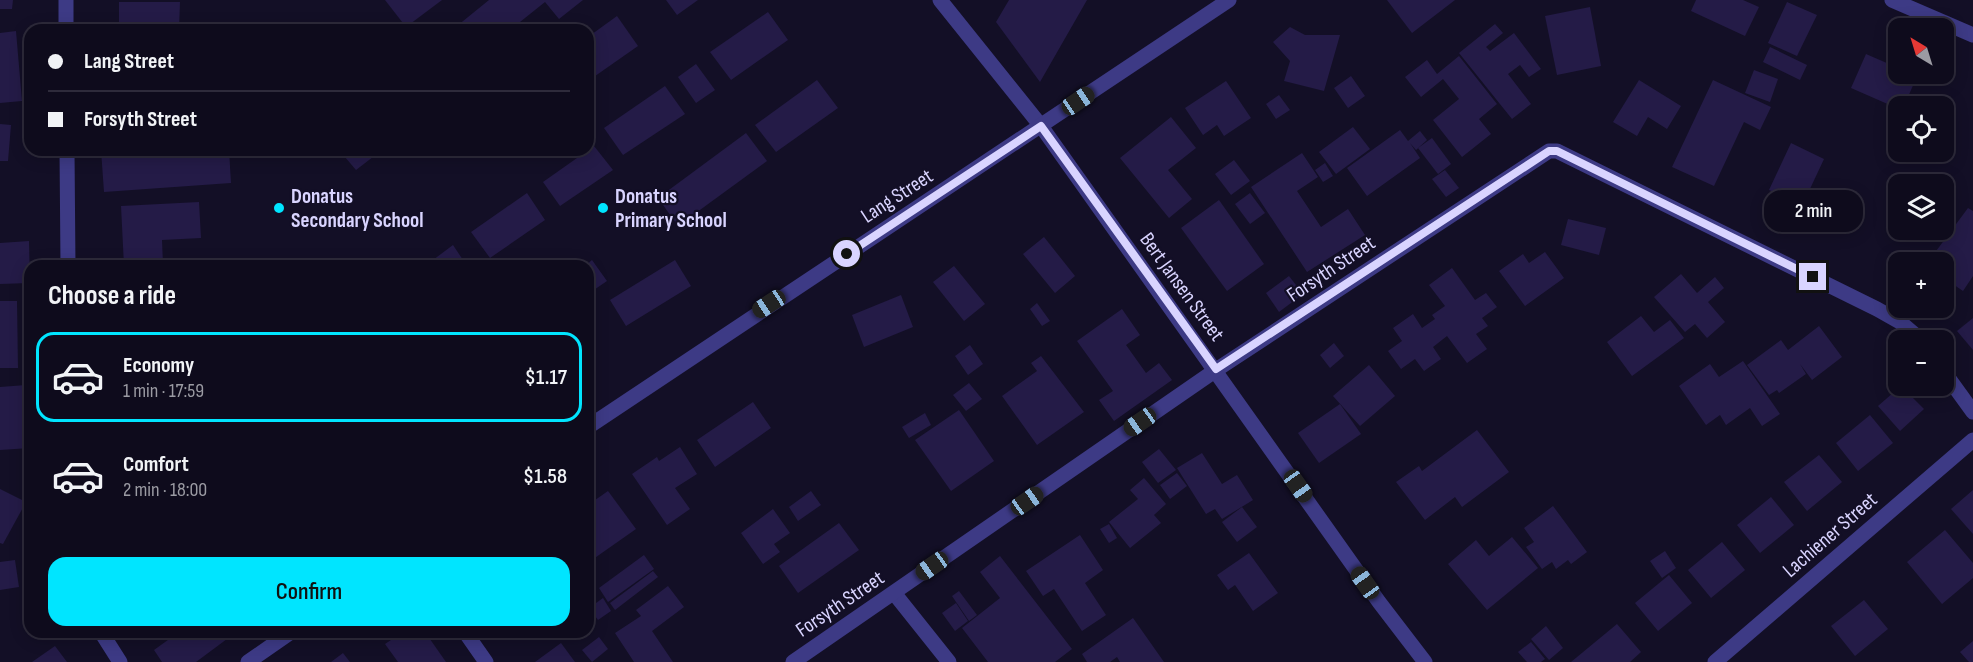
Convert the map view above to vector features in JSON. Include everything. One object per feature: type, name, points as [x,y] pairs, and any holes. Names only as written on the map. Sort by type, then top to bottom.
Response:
[{"type":"street","points":[[66,0],[66,24]]},
{"type":"street","name":"Bert Jansen Street","points":[[940,0],[1041,126],[1216,369],[1379,602],[1425,662]]},
{"type":"street","name":"Lang Street","points":[[594,423],[730,330],[1229,0]]},
{"type":"street","points":[[1892,0],[1973,35]]},
{"type":"street","name":"Forsyth Street","points":[[793,662],[1216,369],[1549,151],[1557,151],[1877,309],[1909,330]]},
{"type":"street","points":[[67,156],[68,260]]},
{"type":"street","points":[[1954,386],[1973,412]]},
{"type":"street","name":"Lachiener Street","points":[[1715,662],[1973,440]]},
{"type":"street","points":[[894,593],[949,662]]},
{"type":"street","points":[[105,638],[120,662]]},
{"type":"street","points":[[248,662],[282,638]]},
{"type":"street","points":[[469,638],[486,662]]},
{"type":"building","points":[[0,0],[13,0],[12,9],[0,9]]},
{"type":"building","points":[[385,0],[442,0],[410,24],[404,24]]},
{"type":"building","points":[[489,0],[583,0],[559,19],[545,2],[518,24],[459,24]]},
{"type":"building","points":[[666,0],[698,0],[677,15]]},
{"type":"building","points":[[1009,0],[1087,0],[1040,82],[996,22]]},
{"type":"building","points":[[1387,0],[1455,0],[1412,33]]},
{"type":"building","points":[[1696,0],[1743,0],[1759,7],[1745,36],[1691,11]]},
{"type":"building","points":[[119,2],[180,2],[179,24],[119,24]]},
{"type":"building","points":[[1787,2],[1817,15],[1797,56],[1768,43]]},
{"type":"building","points":[[1590,7],[1601,66],[1557,75],[1545,16]]},
{"type":"building","points":[[768,12],[788,40],[731,80],[710,52]]},
{"type":"building","points":[[617,16],[638,46],[594,77],[594,33]]},
{"type":"building","points":[[1495,24],[1503,33],[1486,47],[1490,51],[1514,33],[1541,69],[1529,77],[1520,65],[1508,74],[1531,104],[1512,119],[1459,53]]},
{"type":"building","points":[[1290,27],[1305,35],[1340,35],[1324,91],[1284,81],[1290,61],[1273,42]]},
{"type":"building","points":[[16,31],[22,101],[0,103],[0,33]]},
{"type":"building","points":[[1770,47],[1807,65],[1800,80],[1763,62]]},
{"type":"building","points":[[1866,54],[1888,64],[1888,84],[1914,84],[1908,96],[1888,96],[1888,104],[1851,88]]},
{"type":"building","points":[[1459,56],[1497,104],[1479,119],[1491,134],[1462,157],[1433,120],[1459,99],[1443,79],[1421,97],[1405,77],[1427,60],[1437,74]]},
{"type":"building","points":[[696,64],[715,90],[696,103],[678,77]]},
{"type":"building","points":[[1754,70],[1778,79],[1770,102],[1745,93]]},
{"type":"building","points":[[1351,76],[1365,96],[1348,108],[1334,88]]},
{"type":"building","points":[[817,80],[838,108],[776,152],[755,125]]},
{"type":"building","points":[[1639,80],[1681,106],[1667,129],[1648,117],[1637,136],[1613,122]]},
{"type":"building","points":[[1713,80],[1771,107],[1760,130],[1744,122],[1714,186],[1672,167]]},
{"type":"building","points":[[1226,81],[1251,118],[1224,136],[1217,125],[1203,135],[1185,108]]},
{"type":"building","points":[[665,86],[685,114],[623,155],[604,128]]},
{"type":"building","points":[[1279,95],[1290,110],[1276,119],[1266,104]]},
{"type":"building","points":[[1171,117],[1196,148],[1168,170],[1192,199],[1169,218],[1120,158]]},
{"type":"building","points":[[0,124],[11,125],[8,161],[0,161]]},
{"type":"building","points":[[1353,127],[1370,149],[1336,174],[1319,152]]},
{"type":"building","points":[[1400,130],[1408,141],[1420,131],[1427,140],[1416,150],[1410,143],[1420,158],[1367,196],[1347,168]]},
{"type":"building","points":[[746,133],[767,161],[678,226],[658,198]]},
{"type":"building","points":[[1432,138],[1451,164],[1438,174],[1418,148]]},
{"type":"building","points":[[1791,143],[1824,159],[1802,206],[1769,190]]},
{"type":"building","points":[[594,146],[613,170],[560,206],[543,182],[580,156],[594,156]]},
{"type":"building","points":[[1302,153],[1318,177],[1297,191],[1321,227],[1348,209],[1365,235],[1307,272],[1251,187]]},
{"type":"building","points":[[101,156],[229,156],[231,183],[104,192]]},
{"type":"building","points":[[344,156],[374,156],[356,170]]},
{"type":"building","points":[[1234,160],[1250,181],[1231,195],[1215,174]]},
{"type":"building","points":[[1325,163],[1333,176],[1323,182],[1315,170]]},
{"type":"building","points":[[1445,170],[1459,188],[1446,197],[1432,179]]},
{"type":"building","points":[[527,193],[545,220],[490,258],[471,232]]},
{"type":"building","points":[[1250,193],[1265,213],[1250,224],[1235,204]]},
{"type":"building","points":[[1219,200],[1264,264],[1227,291],[1181,228]]},
{"type":"building","points":[[199,202],[201,238],[162,240],[163,260],[124,260],[121,206]]},
{"type":"building","points":[[1968,208],[1973,211],[1973,276],[1963,291],[1954,285],[1954,252],[1935,252],[1944,240],[1954,240],[1954,227]]},
{"type":"building","points":[[1568,219],[1606,228],[1599,255],[1561,245]]},
{"type":"building","points":[[1044,237],[1075,276],[1055,293],[1023,254]]},
{"type":"building","points":[[29,241],[29,260],[24,260],[24,283],[0,284],[0,243]]},
{"type":"building","points":[[453,245],[463,260],[433,260]]},
{"type":"building","points":[[1545,252],[1564,278],[1525,306],[1499,271],[1523,254],[1529,263]]},
{"type":"building","points":[[675,260],[691,286],[626,326],[610,300]]},
{"type":"building","points":[[594,263],[607,281],[594,290]]},
{"type":"building","points":[[954,266],[985,304],[964,321],[933,282]]},
{"type":"building","points":[[1452,268],[1475,300],[1486,293],[1497,307],[1482,318],[1488,326],[1476,334],[1487,349],[1467,363],[1447,336],[1433,347],[1441,359],[1424,371],[1415,359],[1401,369],[1388,351],[1402,341],[1393,328],[1413,314],[1422,328],[1435,319],[1432,315],[1445,306],[1429,285]]},
{"type":"building","points":[[1681,274],[1697,293],[1715,277],[1724,288],[1708,302],[1725,322],[1707,338],[1695,324],[1685,332],[1654,297]]},
{"type":"building","points":[[1289,276],[1303,294],[1279,312],[1266,293]]},
{"type":"building","points":[[901,295],[913,327],[864,347],[852,315]]},
{"type":"building","points":[[0,301],[17,301],[18,368],[0,368]]},
{"type":"building","points":[[1037,303],[1050,321],[1042,326],[1030,309]]},
{"type":"building","points":[[1122,309],[1140,335],[1126,345],[1146,373],[1159,363],[1172,380],[1114,421],[1099,400],[1113,391],[1077,341]]},
{"type":"building","points":[[1641,316],[1654,332],[1670,320],[1684,338],[1632,376],[1607,342]]},
{"type":"building","points":[[1973,318],[1973,350],[1957,331]]},
{"type":"building","points":[[1819,326],[1842,357],[1812,380],[1800,364],[1806,374],[1779,393],[1777,390],[1769,395],[1747,365],[1781,340],[1788,350]]},
{"type":"building","points":[[1334,343],[1344,356],[1330,368],[1320,355]]},
{"type":"building","points":[[970,345],[983,364],[968,375],[955,356]]},
{"type":"building","points":[[1041,356],[1084,412],[1037,445],[1002,396],[1037,371],[1031,363]]},
{"type":"building","points":[[1743,361],[1780,414],[1762,426],[1750,408],[1726,425],[1720,415],[1706,425],[1679,386],[1710,364],[1719,377]]},
{"type":"building","points":[[1369,365],[1395,396],[1360,426],[1333,396]]},
{"type":"building","points":[[969,383],[982,399],[966,411],[953,395]]},
{"type":"building","points":[[24,385],[24,448],[0,450],[0,387]]},
{"type":"building","points":[[1890,396],[1911,396],[1924,409],[1900,431],[1878,406]]},
{"type":"building","points":[[753,402],[771,428],[715,467],[697,440]]},
{"type":"building","points":[[1340,404],[1361,434],[1319,463],[1298,433]]},
{"type":"building","points":[[959,410],[994,461],[951,491],[915,440]]},
{"type":"building","points":[[925,413],[931,425],[909,438],[902,427]]},
{"type":"building","points":[[1870,415],[1893,443],[1858,471],[1836,443]]},
{"type":"building","points":[[1477,430],[1509,472],[1462,507],[1455,497],[1425,520],[1396,482],[1419,466],[1422,471]]},
{"type":"building","points":[[680,447],[697,474],[675,488],[690,509],[667,525],[632,474],[657,457],[659,461]]},
{"type":"building","points":[[1159,449],[1176,470],[1158,483],[1142,462]]},
{"type":"building","points":[[1202,453],[1222,484],[1237,475],[1253,500],[1222,519],[1215,509],[1206,514],[1177,468]]},
{"type":"building","points":[[1819,455],[1842,482],[1807,511],[1784,482]]},
{"type":"building","points":[[1177,473],[1187,486],[1170,499],[1160,485]]},
{"type":"building","points":[[1144,478],[1166,504],[1154,515],[1161,523],[1130,548],[1109,522],[1138,499],[1130,490]]},
{"type":"building","points":[[0,489],[24,501],[24,506],[3,544],[0,543]]},
{"type":"building","points":[[1973,490],[1973,534],[1951,509]]},
{"type":"building","points":[[608,491],[636,529],[594,558],[594,501]]},
{"type":"building","points":[[811,491],[821,505],[798,521],[789,507]]},
{"type":"building","points":[[1771,497],[1794,525],[1760,553],[1737,525]]},
{"type":"building","points":[[1553,506],[1587,552],[1571,564],[1568,560],[1556,569],[1552,562],[1542,569],[1526,547],[1534,542],[1524,528]]},
{"type":"building","points":[[1242,507],[1257,527],[1237,542],[1222,522]]},
{"type":"building","points":[[773,509],[790,533],[774,544],[780,552],[763,564],[741,533]]},
{"type":"building","points":[[839,523],[859,550],[798,593],[779,566]]},
{"type":"building","points":[[1109,524],[1117,538],[1109,543],[1100,529]]},
{"type":"building","points":[[1945,530],[1973,563],[1973,578],[1942,604],[1907,562]]},
{"type":"building","points":[[1080,535],[1103,570],[1085,583],[1106,615],[1082,631],[1054,589],[1043,596],[1026,571]]},
{"type":"building","points":[[1512,537],[1538,568],[1487,610],[1448,564],[1476,540],[1489,556]]},
{"type":"building","points":[[1722,542],[1745,570],[1711,598],[1688,570]]},
{"type":"building","points":[[1665,551],[1676,568],[1662,578],[1650,561]]},
{"type":"building","points":[[1249,553],[1278,593],[1253,611],[1235,585],[1228,590],[1217,575]]},
{"type":"building","points":[[644,555],[654,569],[608,602],[599,588]]},
{"type":"building","points":[[1000,556],[1072,649],[1055,662],[988,662],[962,628],[1000,598],[980,572]]},
{"type":"building","points":[[15,560],[19,587],[0,590],[0,562]]},
{"type":"building","points":[[653,571],[658,577],[615,610],[610,603]]},
{"type":"building","points":[[1669,575],[1692,603],[1658,631],[1635,603]]},
{"type":"building","points":[[668,586],[684,607],[652,631],[673,662],[634,662],[615,633],[641,616],[636,610]]},
{"type":"building","points":[[959,591],[977,615],[969,621],[952,596]]},
{"type":"building","points":[[603,598],[611,611],[598,620],[594,615],[594,604]]},
{"type":"building","points":[[1864,600],[1888,629],[1855,656],[1831,626]]},
{"type":"building","points":[[956,603],[968,621],[955,631],[942,613]]},
{"type":"building","points":[[1133,618],[1164,662],[1120,662],[1117,657],[1110,662],[1087,662],[1082,654]]},
{"type":"building","points":[[1617,624],[1641,652],[1630,662],[1571,662]]},
{"type":"building","points":[[1546,626],[1563,648],[1549,660],[1531,639]]},
{"type":"building","points":[[599,637],[608,649],[592,662],[582,650]]},
{"type":"building","points":[[171,638],[228,638],[196,662],[162,662],[154,650]]},
{"type":"building","points":[[394,638],[429,638],[446,662],[398,662],[385,644]]},
{"type":"building","points":[[1973,641],[1973,662],[1969,662],[1960,652]]},
{"type":"building","points":[[1531,642],[1545,659],[1541,662],[1527,662],[1518,652]]},
{"type":"building","points":[[561,643],[575,662],[535,662]]},
{"type":"building","points":[[55,646],[67,662],[32,662]]},
{"type":"building","points":[[343,653],[350,662],[331,662]]},
{"type":"place","name":"Donatus Secondary School","points":[[279,208]]},
{"type":"place","name":"Donatus Primary School","points":[[603,208]]},
{"type":"route","points":[[847,254],[1041,126],[1216,369],[1541,154],[1549,151],[1557,151],[1813,277]]}]
